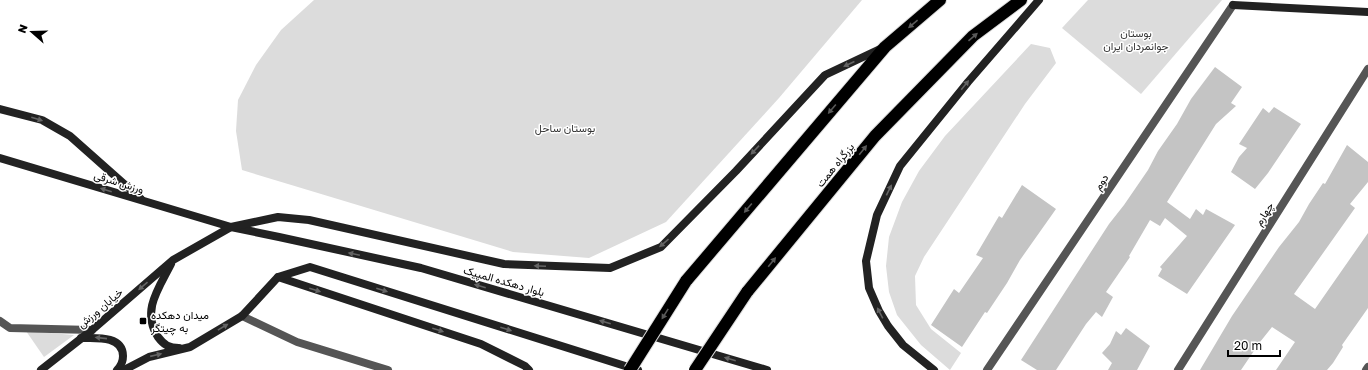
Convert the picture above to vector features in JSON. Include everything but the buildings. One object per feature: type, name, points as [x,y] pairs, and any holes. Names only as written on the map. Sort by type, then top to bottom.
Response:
[{"type":"highway","points":[[630,370],[686,281],[885,47],[940,0]]},
{"type":"highway","name":"بزرگراه همت","points":[[695,370],[747,292],[875,136],[973,36],[1020,0]]},
{"type":"main road","points":[[934,370],[903,345],[888,326],[879,311],[869,288],[866,261],[877,215],[900,166],[968,82],[1039,0]]},
{"type":"main road","points":[[1233,6],[1368,12]]},
{"type":"main road","points":[[231,227],[278,217],[309,220],[504,264],[610,268],[662,247],[825,75],[885,47]]},
{"type":"main road","points":[[0,108],[42,120],[70,136],[143,201]]},
{"type":"main road","name":"ورزش شرقی","points":[[0,158],[231,227]]},
{"type":"main road","name":"خیابان ورزش","points":[[40,370],[92,330],[173,260],[231,227]]},
{"type":"main road","name":"بلوار دهکده المپیک","points":[[231,227],[421,268],[767,370]]},
{"type":"main road","points":[[173,260],[152,302],[150,318],[154,330],[161,341],[170,348],[190,347]]},
{"type":"main road","points":[[124,370],[149,357],[190,347],[242,316],[278,277],[310,267],[638,370]]},
{"type":"main road","points":[[278,277],[481,344],[525,366],[529,370]]},
{"type":"main road","points":[[81,338],[98,338],[115,341],[123,352],[122,361],[117,370]]},
{"type":"street","name":"دوم","points":[[987,370],[1233,6]]},
{"type":"street","name":"چهارم","points":[[1178,370],[1368,69]]},
{"type":"street","points":[[242,316],[297,342],[388,370]]},
{"type":"street","points":[[0,321],[10,328],[92,330]]},
{"type":"green space","name":"بوستان ساحل","points":[[314,0],[862,0],[779,98],[666,222],[589,258],[513,252],[242,170],[236,131],[238,100],[256,65],[281,30]]},
{"type":"green space","name":"بوستان جوانمردان ایران","points":[[1088,0],[1222,0],[1141,94],[1062,28]]},
{"type":"green space","points":[[1031,44],[1050,48],[1056,63],[1025,104],[924,257],[915,276],[916,305],[931,329],[961,353],[950,370],[921,345],[897,315],[889,292],[886,266],[889,237],[902,202],[919,171],[945,136]]},
{"type":"green space","points":[[26,331],[74,335],[44,357]]},
{"type":"place","name":"میدان دهکده به چیتگر","points":[[143,321]]}]
